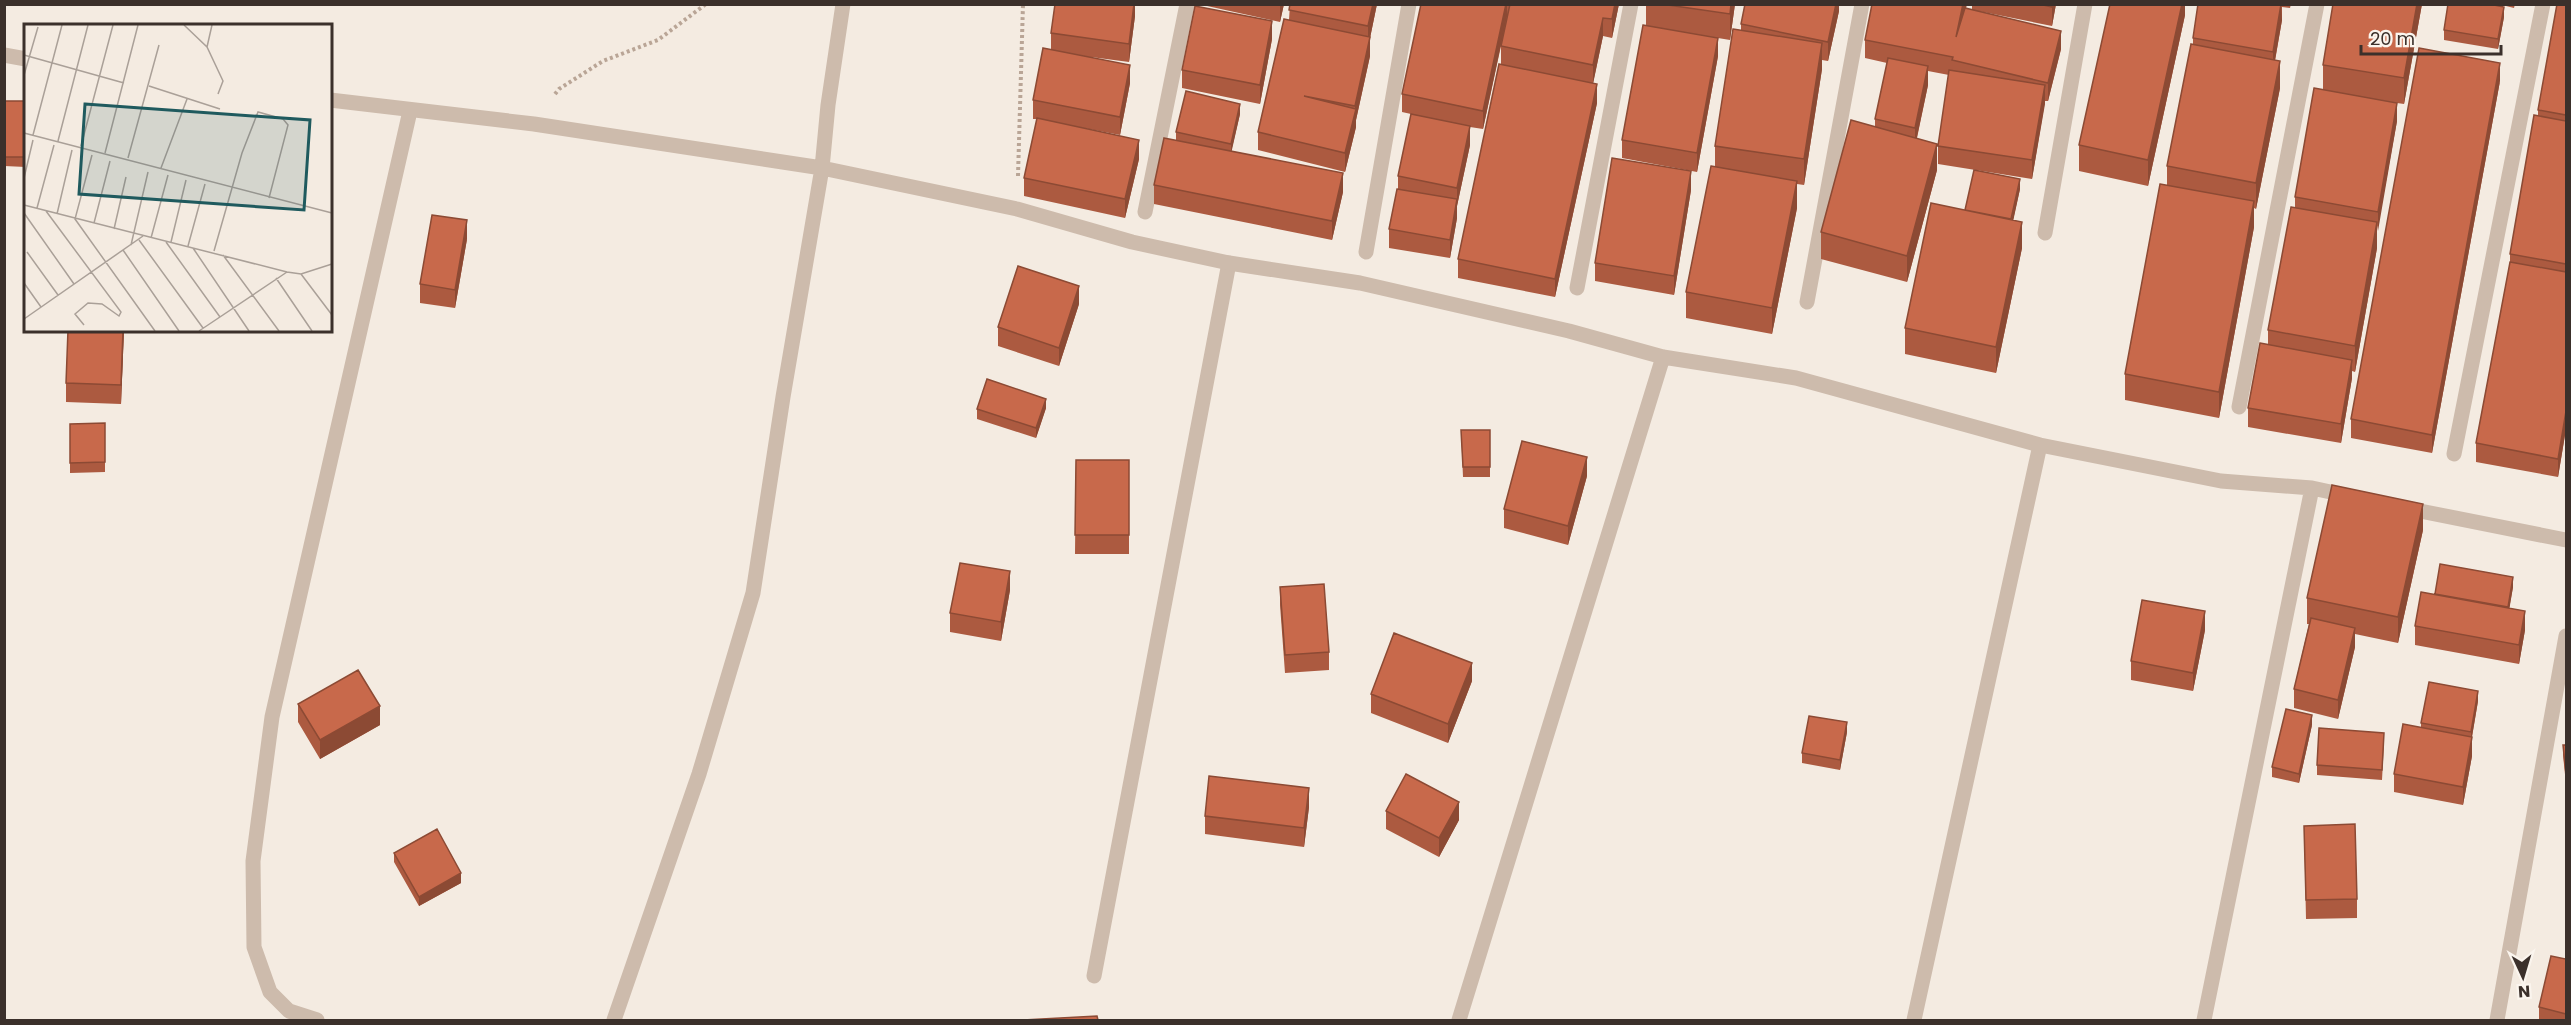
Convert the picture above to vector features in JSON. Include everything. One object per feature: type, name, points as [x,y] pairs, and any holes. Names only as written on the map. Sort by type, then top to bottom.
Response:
[{"type":"street","points":[[614,1020],[699,774],[753,593],[822,168],[828,105],[843,4]]},
{"type":"street","points":[[1144,212],[1187,4]]},
{"type":"street","points":[[1366,252],[1409,4]]},
{"type":"street","points":[[1577,288],[1631,4]]},
{"type":"street","points":[[1807,302],[1862,4]]},
{"type":"street","points":[[2045,233],[2085,4]]},
{"type":"street","points":[[2239,407],[2317,4]]},
{"type":"street","points":[[2454,454],[2543,4]]},
{"type":"street","points":[[4,55],[24,59]]},
{"type":"street","points":[[332,100],[534,124],[822,168],[1017,209],[1132,242],[1229,264],[1360,283],[1569,331],[1663,357],[1796,378],[2040,445],[2221,481],[2312,488],[2367,500]]},
{"type":"street","points":[[317,1020],[289,1011],[270,992],[255,947],[253,861],[272,717],[410,111]]},
{"type":"street","points":[[1094,976],[1229,264]]},
{"type":"street","points":[[1460,1020],[1663,357]]},
{"type":"street","points":[[1914,1020],[2040,445]]},
{"type":"street","points":[[2204,1020],[2312,488]]},
{"type":"street","points":[[2389,505],[2566,540]]},
{"type":"street","points":[[2497,1020],[2566,636]]},
{"type":"path","points":[[534,124],[559,89],[603,61],[658,39],[706,4]]},
{"type":"path","points":[[1017,209],[1023,4]]},
{"type":"building","points":[[1055,4],[1134,4],[1129,44],[1051,33]]},
{"type":"building","points":[[1290,4],[1373,4],[1368,26],[1289,10]]},
{"type":"building","points":[[1421,4],[1506,4],[1483,111],[1402,94]]},
{"type":"building","points":[[1510,4],[1615,4],[1612,19],[1603,18],[1593,65],[1501,46]]},
{"type":"building","points":[[1661,4],[1731,4],[1730,14]]},
{"type":"building","points":[[1745,4],[1836,4],[1828,42],[1741,24]]},
{"type":"building","points":[[1872,4],[1963,4],[1956,37],[1965,8],[2061,31],[2048,83],[1952,60],[1953,57],[1865,40]]},
{"type":"building","points":[[2110,4],[2182,4],[2148,160],[2079,145]]},
{"type":"building","points":[[2198,4],[2281,4],[2273,52],[2193,38]]},
{"type":"building","points":[[2333,4],[2417,4],[2404,78],[2323,65]]},
{"type":"building","points":[[2448,4],[2489,4],[2504,7],[2498,39],[2444,30]]},
{"type":"building","points":[[2557,4],[2566,4],[2566,115],[2538,110]]},
{"type":"building","points":[[1195,6],[1272,21],[1260,85],[1182,70]]},
{"type":"building","points":[[1284,19],[1370,37],[1355,106],[1304,96],[1356,109],[1345,153],[1258,132]]},
{"type":"building","points":[[1643,25],[1718,38],[1697,153],[1622,140]]},
{"type":"building","points":[[1733,29],[1822,43],[1804,159],[1715,146]]},
{"type":"building","points":[[2191,44],[2280,61],[2256,183],[2167,166]]},
{"type":"building","points":[[1043,48],[1130,65],[1120,117],[1033,100]]},
{"type":"building","points":[[2419,48],[2500,63],[2432,435],[2351,419]]},
{"type":"building","points":[[1888,58],[1928,66],[1915,128],[1875,119]]},
{"type":"building","points":[[1499,64],[1597,84],[1555,279],[1458,259]]},
{"type":"building","points":[[1949,70],[2045,85],[2032,160],[1938,146]]},
{"type":"building","points":[[2314,88],[2397,103],[2378,212],[2295,197]]},
{"type":"building","points":[[1186,91],[1240,104],[1231,144],[1176,132]]},
{"type":"building","points":[[4,101],[24,101],[24,157],[4,157]]},
{"type":"building","points":[[1411,114],[1470,126],[1457,188],[1398,176]]},
{"type":"building","points":[[2534,115],[2566,121],[2566,264],[2510,254]]},
{"type":"building","points":[[1037,118],[1139,140],[1125,199],[1024,178]]},
{"type":"building","points":[[1851,120],[1937,144],[1907,256],[1821,232]]},
{"type":"building","points":[[1164,138],[1343,173],[1332,221],[1154,185]]},
{"type":"building","points":[[1612,158],[1691,171],[1674,276],[1595,263]]},
{"type":"building","points":[[1711,166],[1797,181],[1772,308],[1686,292]]},
{"type":"building","points":[[1974,170],[2020,179],[2011,219],[1965,210]]},
{"type":"building","points":[[2160,184],[2254,201],[2219,392],[2125,374]]},
{"type":"building","points":[[1397,189],[1457,199],[1450,240],[1389,229]]},
{"type":"building","points":[[1931,203],[2022,222],[1996,347],[1905,328]]},
{"type":"building","points":[[2291,207],[2377,222],[2355,346],[2268,330]]},
{"type":"building","points":[[432,215],[467,220],[455,290],[420,284]]},
{"type":"building","points":[[2510,262],[2566,272],[2566,411],[2558,459],[2476,443]]},
{"type":"building","points":[[1018,266],[1079,286],[1059,348],[998,327]]},
{"type":"building","points":[[68,332],[123,332],[121,385],[66,383]]},
{"type":"building","points":[[2260,343],[2352,360],[2341,424],[2248,408]]},
{"type":"building","points":[[987,379],[1046,399],[1036,428],[977,409]]},
{"type":"building","points":[[105,423],[105,462],[70,463],[70,424]]},
{"type":"building","points":[[1461,430],[1490,430],[1490,467],[1463,467]]},
{"type":"building","points":[[1522,441],[1587,457],[1568,526],[1504,509]]},
{"type":"building","points":[[1076,460],[1129,460],[1129,535],[1075,535]]},
{"type":"building","points":[[2332,485],[2423,504],[2398,617],[2307,598]]},
{"type":"building","points":[[960,563],[1010,571],[1001,622],[950,613]]},
{"type":"building","points":[[2440,564],[2513,577],[2508,607],[2435,594]]},
{"type":"building","points":[[1324,584],[1329,652],[1285,655],[1280,587]]},
{"type":"building","points":[[2421,592],[2525,611],[2519,645],[2415,626]]},
{"type":"building","points":[[2142,600],[2205,611],[2193,673],[2131,661]]},
{"type":"building","points":[[2311,618],[2355,628],[2338,700],[2294,689]]},
{"type":"building","points":[[1394,633],[1472,663],[1448,724],[1371,694]]},
{"type":"building","points":[[358,670],[380,706],[320,740],[298,704]]},
{"type":"building","points":[[2429,682],[2478,691],[2471,732],[2421,723]]},
{"type":"building","points":[[2286,709],[2312,715],[2299,774],[2272,767]]},
{"type":"building","points":[[1809,716],[1847,722],[1840,760],[1802,753]]},
{"type":"building","points":[[2403,724],[2472,737],[2463,787],[2394,774]]},
{"type":"building","points":[[2319,728],[2384,733],[2382,770],[2317,765]]},
{"type":"building","points":[[2563,745],[2566,745],[2566,774]]},
{"type":"building","points":[[1406,774],[1459,802],[1439,838],[1386,811]]},
{"type":"building","points":[[1209,776],[1309,788],[1304,828],[1205,816]]},
{"type":"building","points":[[2355,824],[2357,899],[2306,900],[2304,826]]},
{"type":"building","points":[[437,829],[461,873],[419,897],[394,853]]},
{"type":"building","points":[[2551,956],[2566,959],[2566,1014],[2539,1007]]},
{"type":"building","points":[[1097,1016],[1098,1020],[1023,1020]]}]
